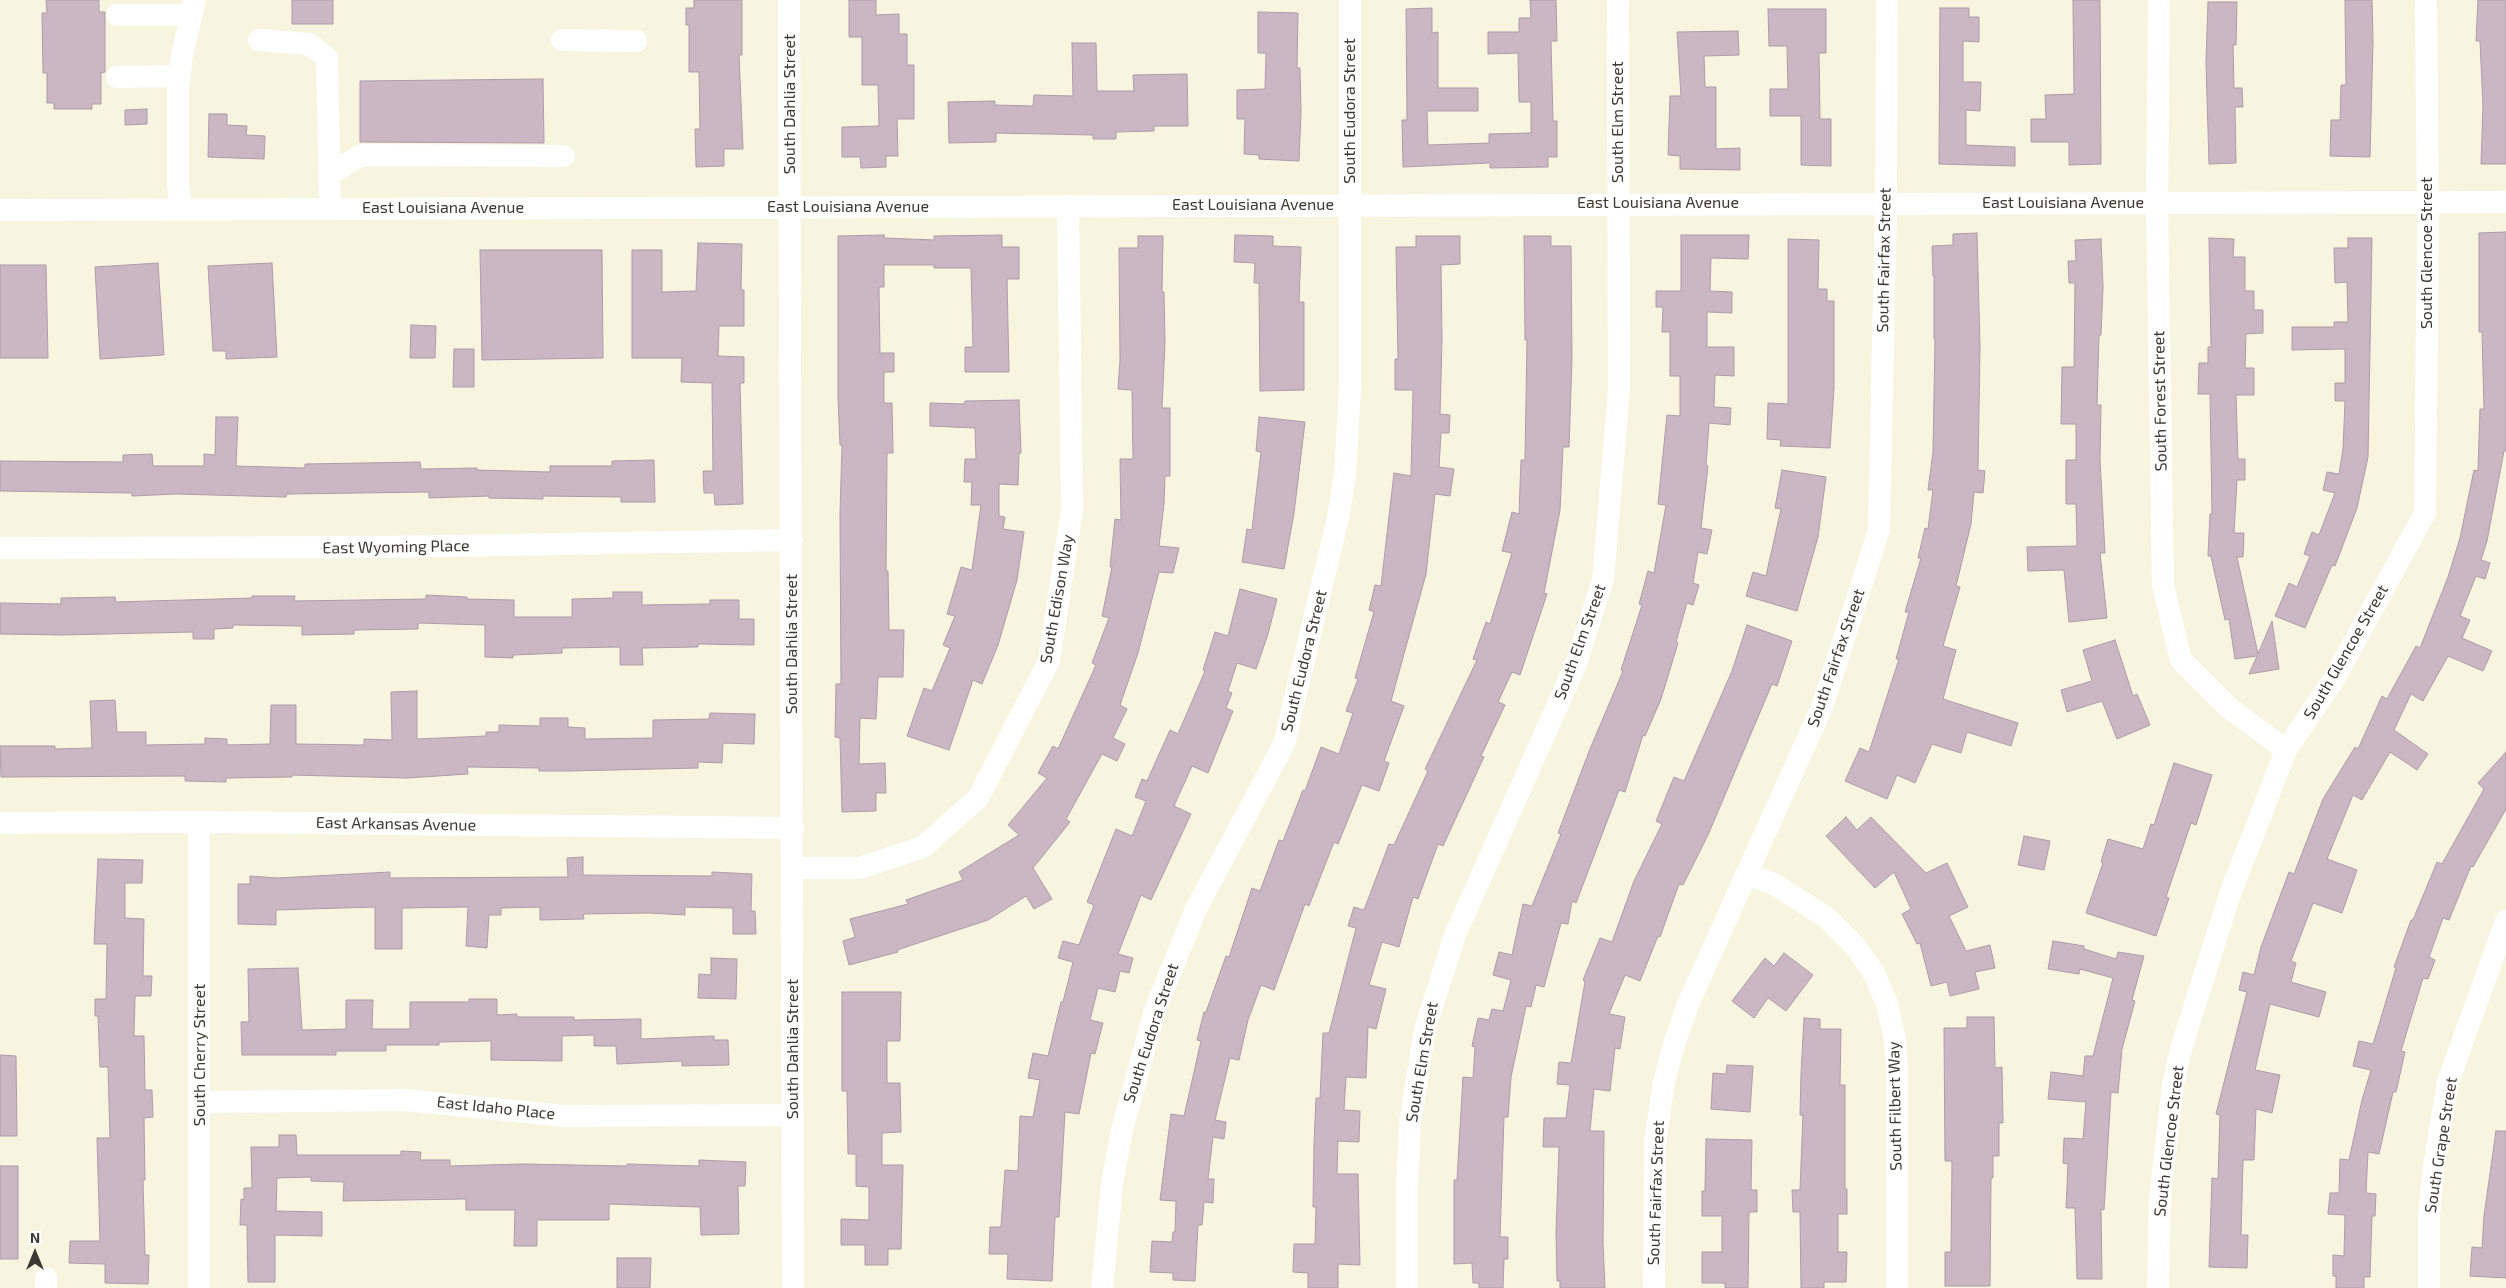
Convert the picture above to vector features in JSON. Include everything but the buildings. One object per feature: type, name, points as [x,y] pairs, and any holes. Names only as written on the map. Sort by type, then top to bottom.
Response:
[{"type":"street","name":"South Dahlia Street","points":[[789,0],[793,1288]]},
{"type":"street","name":"South Eudora Street","points":[[1102,1288],[1112,1184],[1122,1130],[1155,1010],[1196,909],[1284,744],[1338,518],[1346,458],[1350,388],[1350,0]]},
{"type":"street","name":"South Elm Street","points":[[1407,1288],[1407,1186],[1410,1123],[1425,1028],[1455,935],[1576,664],[1603,580],[1619,389],[1618,0]]},
{"type":"street","name":"South Fairfax Street","points":[[1654,1288],[1655,1142],[1664,1082],[1688,1004],[1822,707],[1879,530],[1886,202],[1887,0]]},
{"type":"street","name":"South Forest Street","points":[[2159,0],[2157,203],[2163,586],[2181,660],[2228,707],[2286,750]]},
{"type":"street","name":"South Glencoe Street","points":[[2158,1288],[2160,1198],[2173,1085],[2181,1049],[2229,897],[2286,750],[2334,679],[2425,513],[2428,202],[2426,0]]},
{"type":"street","points":[[117,15],[193,8],[180,76],[178,175],[181,209]]},
{"type":"street","points":[[259,40],[309,44],[327,58],[330,208]]},
{"type":"street","points":[[562,40],[636,40]]},
{"type":"street","points":[[117,77],[180,76]]},
{"type":"street","points":[[330,174],[361,155],[564,156]]},
{"type":"street","name":"East Louisiana Avenue","points":[[0,210],[1886,202],[2506,202]]},
{"type":"street","name":"South Edison Way","points":[[793,868],[860,868],[923,847],[978,798],[1049,661],[1072,510],[1068,206]]},
{"type":"street","name":"East Wyoming Place","points":[[0,548],[387,547],[792,540]]},
{"type":"street","name":"East Arkansas Avenue","points":[[0,823],[199,822],[793,828]]},
{"type":"street","name":"South Cherry Street","points":[[199,822],[199,1288]]},
{"type":"street","name":"South Filbert Way","points":[[1746,874],[1774,884],[1828,918],[1855,946],[1874,973],[1887,1004],[1895,1039],[1897,1070],[1897,1288]]},
{"type":"street","name":"South Grape Street","points":[[2429,1288],[2429,1217],[2433,1173],[2448,1082],[2506,921]]},
{"type":"street","name":"East Idaho Place","points":[[200,1102],[405,1100],[565,1116],[792,1115]]}]
